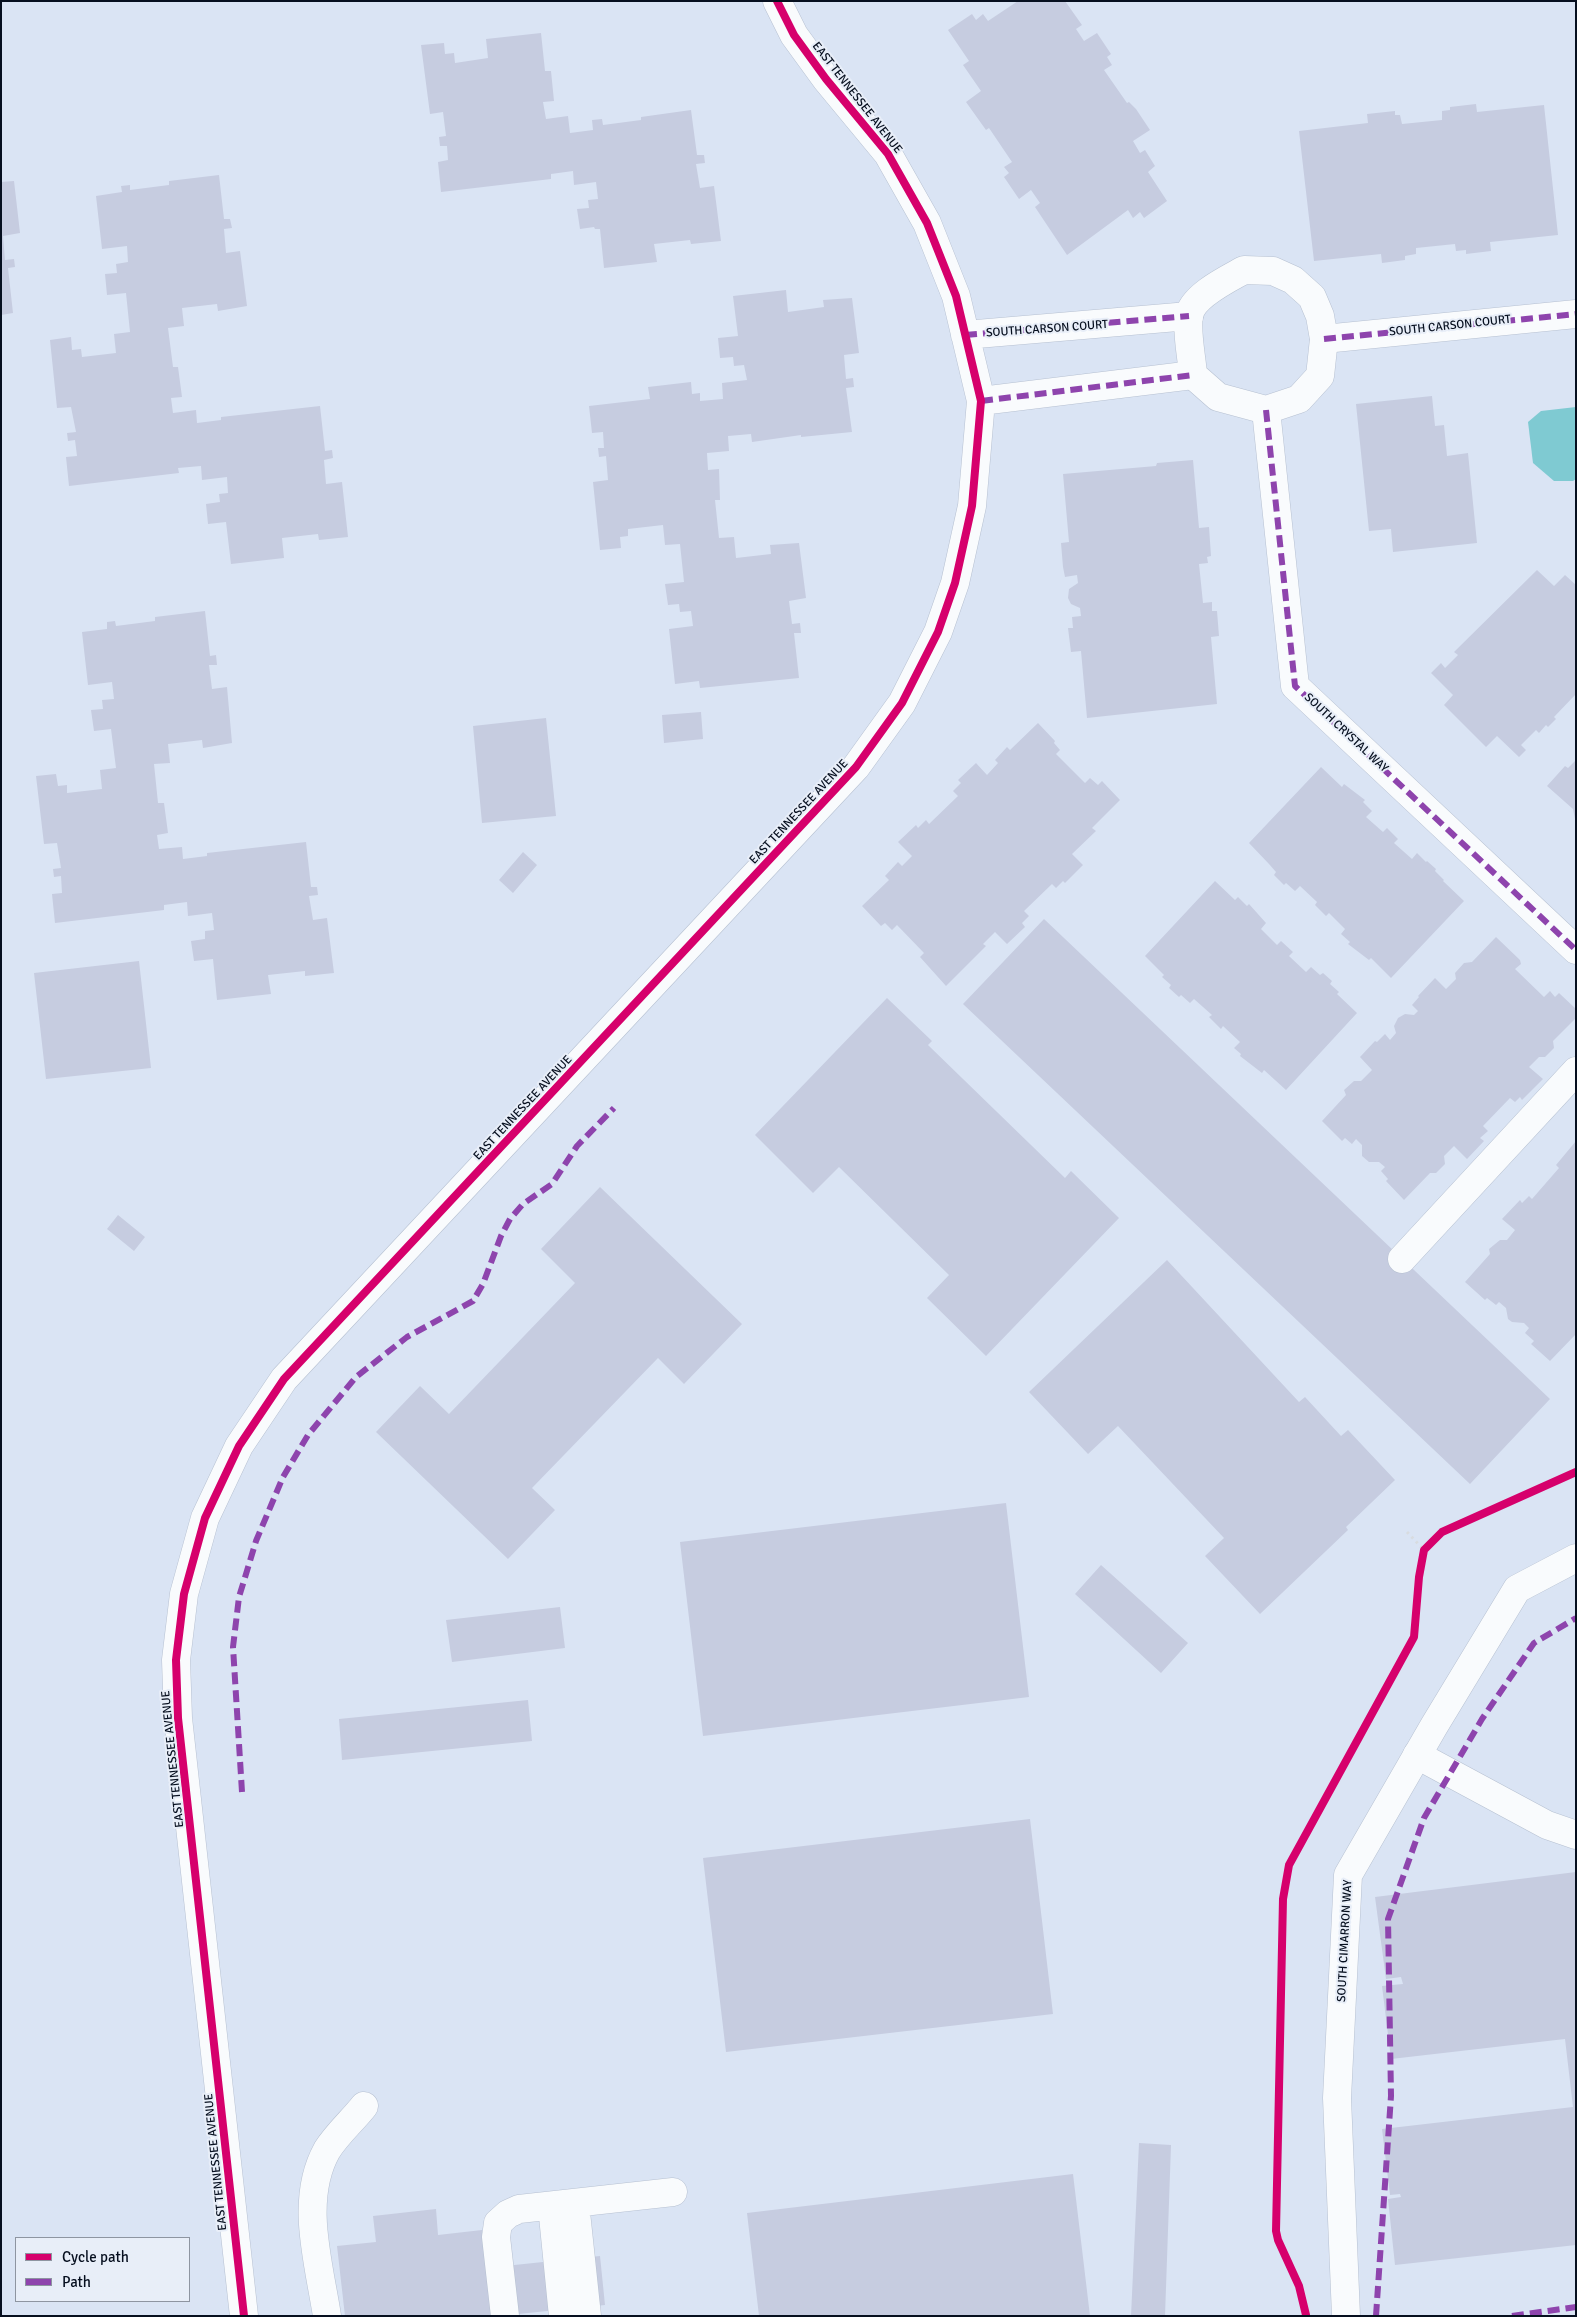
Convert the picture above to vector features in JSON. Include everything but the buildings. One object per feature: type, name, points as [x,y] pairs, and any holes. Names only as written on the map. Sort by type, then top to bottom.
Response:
[{"type":"street","name":"EAST TENNESSEE AVENUE","points":[[244,2316],[178,1709],[176,1660],[184,1594],[205,1518],[239,1446],[284,1380],[856,767],[902,703],[938,632],[955,583],[972,506],[981,401],[956,296],[927,222],[888,154],[826,79],[794,35],[777,1]]},
{"type":"street","points":[[1244,270],[1272,271],[1293,280],[1312,297],[1320,316],[1324,339],[1320,376],[1299,399],[1266,410],[1218,397],[1193,375],[1189,316],[1195,305],[1211,288],[1244,270]]},
{"type":"street","name":"SOUTH CARSON COURT","points":[[1324,339],[1576,314]]},
{"type":"street","name":"SOUTH CARSON COURT","points":[[965,335],[1189,316]]},
{"type":"street","points":[[981,401],[1193,375]]},
{"type":"street","name":"SOUTH CRYSTAL WAY","points":[[1266,410],[1295,686],[1576,950]]},
{"type":"street","points":[[1402,1259],[1576,1071]]},
{"type":"street","name":"SOUTH CIMARRON WAY","points":[[1346,2316],[1337,2098],[1348,1875],[1417,1755],[1517,1589],[1576,1558]]},
{"type":"street","points":[[1417,1755],[1547,1825],[1576,1834]]},
{"type":"street","points":[[327,2316],[312,2219],[314,2187],[318,2171],[328,2149],[364,2106]]},
{"type":"street","points":[[505,2316],[496,2237],[498,2223],[544,2207],[673,2192]]},
{"type":"street","points":[[524,2316],[544,2207]]},
{"type":"street","points":[[544,2207],[546,2316]]},
{"type":"street","points":[[544,2207],[564,2316]]},
{"type":"street","points":[[544,2207],[587,2316]]},
{"type":"path","points":[[1406,1532],[1427,1547],[1422,1559]]},
{"type":"water","points":[[1576,407],[1576,479],[1573,481],[1554,481],[1533,463],[1528,422],[1541,411]]},
{"type":"marked path","points":[[1324,339],[1576,314]]},
{"type":"marked path","points":[[965,335],[1189,316]]},
{"type":"marked path","points":[[981,401],[1193,375]]},
{"type":"marked path","points":[[1266,410],[1295,686],[1576,950]]},
{"type":"marked path","points":[[242,1792],[233,1647],[239,1597],[256,1541],[283,1477],[308,1435],[356,1377],[407,1337],[473,1301],[483,1284],[501,1236],[510,1219],[523,1204],[552,1184],[577,1146],[614,1108]]},
{"type":"marked path","points":[[1376,2316],[1391,2096],[1388,1919],[1424,1818],[1482,1719],[1534,1643],[1576,1618]]},
{"type":"marked path","points":[[1512,2316],[1576,2307]]},
{"type":"cycle path","points":[[244,2316],[178,1718],[176,1660],[184,1594],[205,1518],[239,1446],[284,1379],[856,767],[902,703],[938,632],[955,583],[972,506],[981,401],[956,296],[927,223],[888,154],[826,79],[794,35],[777,1]]},
{"type":"cycle path","points":[[1306,2315],[1299,2286],[1278,2240],[1276,2231],[1283,1899],[1289,1865],[1414,1637],[1419,1577],[1424,1550],[1442,1532],[1576,1472]]}]
